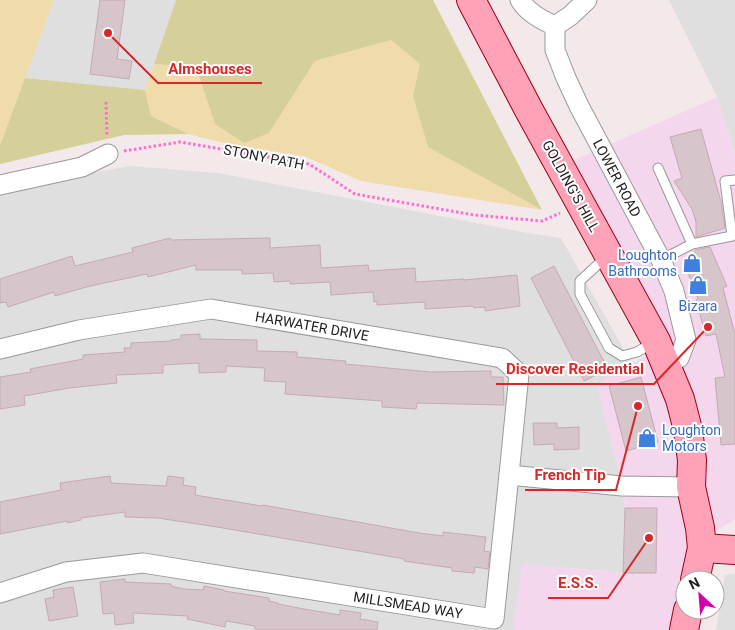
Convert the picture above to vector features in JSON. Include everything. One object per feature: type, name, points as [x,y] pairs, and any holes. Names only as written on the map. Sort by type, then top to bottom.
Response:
[{"type":"main road","name":"GOLDING'S HILL","points":[[471,0],[525,104],[609,254],[661,352],[680,399],[688,430],[692,460],[691,487],[700,528],[702,548],[697,570]]},
{"type":"main road","points":[[702,548],[735,550]]},
{"type":"street","points":[[520,0],[524,6],[539,18],[555,26],[570,16],[587,0]]},
{"type":"street","name":"LOWER ROAD","points":[[555,26],[555,50],[566,78],[661,260],[674,291],[686,340],[678,358],[661,352]]},
{"type":"street","points":[[0,185],[82,167],[108,154]]},
{"type":"street","name":"HARWATER DRIVE","points":[[0,349],[79,330],[211,309],[502,358],[519,374],[509,475]]},
{"type":"street","points":[[509,475],[622,486],[691,487]]},
{"type":"street","name":"MILLSMEAD WAY","points":[[0,593],[66,572],[143,563],[494,619],[509,475]]},
{"type":"lane","points":[[658,168],[692,244]]},
{"type":"lane","points":[[661,260],[692,244],[732,236],[725,181],[735,180]]},
{"type":"lane","points":[[609,254],[580,281],[580,294],[609,348],[622,356],[637,352],[661,352]]},
{"type":"path","points":[[106,102],[108,154]]},
{"type":"path","name":"STONY PATH","points":[[108,154],[180,142],[308,164],[355,194],[474,215],[542,221],[581,204]]},
{"type":"shaded area","points":[[0,0],[54,0],[0,146]]},
{"type":"shaded area","points":[[54,0],[176,0],[145,90],[25,78]]},
{"type":"shaded area","points":[[176,0],[433,0],[542,210],[428,147],[413,96],[420,64],[391,40],[315,61],[269,133],[244,143],[215,124],[196,67],[154,64]]},
{"type":"shaded area","points":[[669,0],[735,0],[735,153],[717,97]]},
{"type":"shaded area","points":[[391,40],[420,64],[413,96],[428,147],[542,210],[361,181],[304,156],[236,146],[188,134],[151,116],[145,90],[154,64],[196,67],[215,124],[269,133],[315,61]]},
{"type":"shaded area","points":[[25,78],[145,90],[151,116],[188,134],[124,135],[0,164],[0,146]]},
{"type":"shaded area","points":[[717,97],[735,154],[735,519],[686,550],[683,570],[675,570],[674,630],[513,630],[522,564],[623,573],[625,508],[622,486],[597,385],[653,351],[572,161]]},
{"type":"shaded area","points":[[131,166],[218,173],[561,238],[632,364],[597,385],[622,486],[625,508],[623,573],[523,564],[513,630],[0,630],[0,188]]},
{"type":"shaded area","points":[[735,574],[735,630],[716,630],[718,620],[725,620],[725,575]]},
{"type":"building","points":[[100,0],[125,0],[117,59],[132,61],[129,79],[90,74]]},
{"type":"building","points":[[701,129],[721,202],[725,228],[696,237],[696,222],[692,209],[674,181],[682,178],[670,137]]},
{"type":"building","points":[[170,238],[171,240],[270,238],[270,248],[320,245],[321,268],[368,265],[369,271],[415,268],[416,282],[517,275],[520,306],[485,311],[485,307],[474,308],[473,306],[425,309],[425,302],[377,305],[377,301],[374,302],[373,292],[331,295],[330,282],[290,284],[290,281],[274,282],[273,273],[242,274],[242,270],[196,270],[196,265],[148,277],[147,274],[90,286],[55,296],[54,292],[8,307],[6,302],[0,303],[0,279],[72,256],[75,266],[133,252],[132,248]]},
{"type":"building","points":[[710,247],[727,286],[723,288],[735,334],[735,444],[721,445],[715,378],[725,377],[716,334],[706,336],[696,300],[698,299],[685,265],[688,256],[695,253],[695,250]]},
{"type":"building","points":[[554,266],[608,369],[584,381],[531,278]]},
{"type":"building","points":[[200,334],[200,339],[257,340],[257,351],[297,352],[297,357],[346,361],[345,364],[431,372],[491,371],[491,377],[503,377],[504,405],[417,403],[416,409],[382,407],[382,401],[285,394],[286,382],[264,381],[265,368],[226,366],[226,372],[199,373],[199,363],[163,365],[163,373],[116,375],[117,383],[69,388],[24,396],[25,405],[0,409],[0,377],[31,372],[30,369],[83,359],[83,355],[125,352],[124,348],[131,348],[131,343],[171,341],[181,339],[181,335]]},
{"type":"building","points":[[641,377],[658,442],[626,451],[609,386]]},
{"type":"building","points":[[533,423],[557,423],[557,428],[579,427],[579,449],[554,450],[554,444],[534,445]]},
{"type":"building","points":[[110,476],[111,483],[166,486],[168,476],[184,478],[183,485],[196,487],[195,495],[263,505],[419,533],[443,536],[443,532],[486,537],[484,551],[490,552],[488,569],[475,567],[474,573],[452,571],[452,568],[404,561],[405,559],[217,527],[158,518],[125,517],[125,512],[81,518],[81,520],[67,523],[67,521],[0,534],[0,502],[61,490],[60,483]]},
{"type":"building","points":[[625,508],[657,508],[656,573],[623,573]]},
{"type":"building","points":[[125,579],[125,582],[171,584],[171,586],[184,589],[203,590],[204,586],[269,598],[269,601],[278,604],[340,615],[340,610],[361,613],[360,619],[378,622],[377,630],[255,630],[255,626],[226,621],[225,627],[187,619],[188,616],[133,613],[134,623],[115,625],[114,613],[103,614],[100,582]]},
{"type":"building","points":[[73,587],[78,616],[49,621],[45,599],[54,597],[53,590]]},
{"type":"place","name":"Almshouses","points":[[108,33]]},
{"type":"place","name":"Loughton Bathrooms","points":[[692,263]]},
{"type":"place","name":"Bizara","points":[[698,285]]},
{"type":"place","name":"Discover Residential","points":[[708,327]]},
{"type":"place","name":"French Tip","points":[[638,406]]},
{"type":"place","name":"Loughton Motors","points":[[647,438]]},
{"type":"place","name":"E.S.S.","points":[[649,538]]}]
